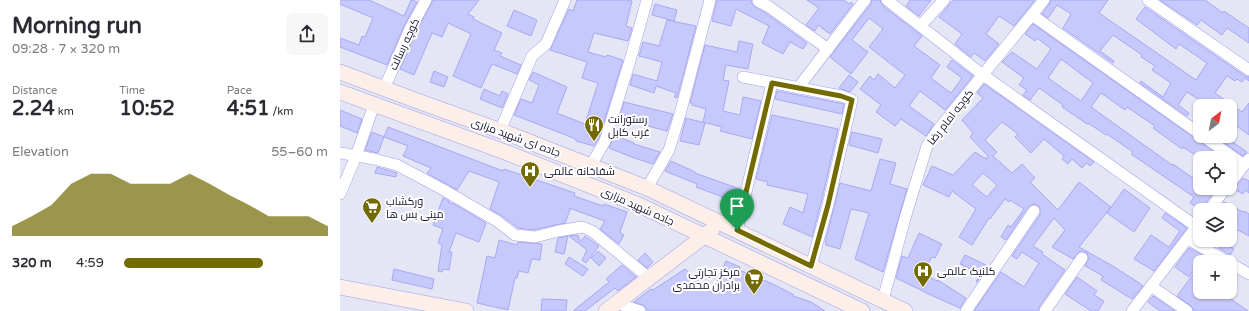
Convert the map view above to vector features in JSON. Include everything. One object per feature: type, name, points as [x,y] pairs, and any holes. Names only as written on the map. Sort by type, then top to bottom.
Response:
[{"type":"main road","name":"جاده ای شهید مزاری","points":[[340,72],[591,165],[647,188],[905,311]]},
{"type":"main road","name":"جاده شهید مزاری","points":[[340,92],[505,152],[639,205],[862,311]]},
{"type":"main road","points":[[611,307],[721,223]]},
{"type":"main road","points":[[340,287],[466,311]]},
{"type":"street","name":"کوچه رسالت","points":[[384,89],[410,29],[426,0]]},
{"type":"street","points":[[500,131],[532,56],[546,44],[565,0]]},
{"type":"street","points":[[591,165],[605,141],[647,0]]},
{"type":"street","points":[[647,188],[668,150],[680,114],[710,0]]},
{"type":"street","points":[[758,0],[828,49]]},
{"type":"street","points":[[798,88],[865,0]]},
{"type":"street","points":[[887,0],[983,75],[1193,221]]},
{"type":"street","points":[[921,26],[944,0]]},
{"type":"street","name":"کوچه امام رضا","points":[[883,300],[905,218],[927,146],[941,126],[1044,0]]},
{"type":"street","points":[[1148,0],[1249,70]]},
{"type":"street","points":[[1032,15],[1193,129]]},
{"type":"street","points":[[743,77],[841,96],[852,100],[828,205],[811,266]]},
{"type":"street","points":[[737,230],[772,83]]},
{"type":"street","points":[[340,194],[356,156],[374,105]]},
{"type":"street","points":[[1215,143],[1246,162],[1237,174]]},
{"type":"street","points":[[340,154],[374,159],[397,165],[490,217],[515,236],[535,237],[558,230],[582,227],[592,231],[648,278]]},
{"type":"street","points":[[966,311],[1034,211]]},
{"type":"street","points":[[1132,311],[1193,232]]},
{"type":"street","points":[[1188,239],[1215,255]]},
{"type":"street","points":[[1045,311],[1082,258]]},
{"type":"street","points":[[1237,267],[1249,274]]},
{"type":"street","points":[[1151,286],[1187,311]]},
{"type":"street","points":[[611,307],[640,311]]},
{"type":"building","points":[[340,0],[369,0],[404,16],[411,0],[417,2],[404,26],[387,65],[340,47],[340,38],[359,45],[362,36],[365,37],[373,18],[340,4]]},
{"type":"building","points":[[433,0],[479,0],[468,14],[474,17],[473,19],[502,33],[494,50],[502,53],[500,56],[521,65],[517,74],[492,64],[481,88],[453,76],[471,34],[448,23],[442,37],[432,33],[414,75],[400,69],[416,32]]},
{"type":"building","points":[[577,0],[632,1],[626,26],[632,28],[628,41],[594,33],[588,52],[606,57],[607,55],[623,60],[599,138],[594,146],[576,141],[576,139],[514,115],[521,99],[532,103],[539,85],[529,80],[533,72],[567,87],[557,113],[585,124],[598,83],[582,78],[587,62],[550,50],[569,9],[573,11]]},
{"type":"building","points":[[717,0],[751,0],[755,7],[807,43],[803,49],[790,42],[783,54],[762,43],[769,26],[736,9],[731,26],[712,21]]},
{"type":"building","points":[[807,0],[844,0],[849,4],[851,2],[853,4],[830,34],[818,25],[815,31],[806,25],[819,8]]},
{"type":"building","points":[[872,0],[880,0],[883,6],[922,36],[914,46],[940,65],[931,78],[951,93],[962,78],[947,67],[952,60],[973,76],[945,110],[920,91],[909,106],[934,124],[926,136],[901,119],[895,126],[876,112],[881,105],[860,89],[870,76],[874,80],[878,74],[895,88],[905,75],[869,47],[883,29],[882,28],[869,18],[852,40],[868,52],[851,74],[830,57],[871,4]]},
{"type":"building","points":[[910,0],[931,0],[919,16],[906,6]]},
{"type":"building","points":[[953,0],[1035,0],[1014,26],[999,16],[986,34],[999,44],[985,61],[974,53],[971,57],[955,44],[962,34],[939,17]]},
{"type":"building","points":[[1051,0],[1108,0],[1099,13],[1196,80],[1207,63],[1179,44],[1176,49],[1136,19],[1145,7],[1245,76],[1249,77],[1249,81],[1245,78],[1242,82],[1237,79],[1235,81],[1227,76],[1215,93],[1224,99],[1198,99],[1187,92],[1178,105],[1189,113],[1187,116],[1140,83],[1141,81],[1163,97],[1171,83],[1152,70],[1155,66],[1141,57],[1142,55],[1113,35],[1100,51],[1114,61],[1113,63],[1063,28],[1071,14],[1057,5],[1048,18],[1042,14]]},
{"type":"building","points":[[1160,0],[1205,0],[1223,13],[1224,11],[1249,28],[1249,43],[1227,28],[1222,35],[1201,20],[1197,25]]},
{"type":"building","points":[[655,4],[677,10],[674,21],[652,15]]},
{"type":"building","points":[[514,10],[537,20],[531,36],[507,26]]},
{"type":"building","points":[[667,20],[696,26],[677,98],[674,97],[676,93],[656,86],[654,93],[630,85],[633,74],[657,81],[662,62],[639,56],[643,42],[659,46]]},
{"type":"building","points":[[1033,24],[1193,137],[1193,143],[1202,143],[1213,151],[1193,151],[1193,153],[1183,147],[1182,149],[1153,128],[1155,126],[1127,107],[1125,110],[1101,93],[1091,107],[1172,165],[1173,164],[1193,178],[1193,195],[1212,195],[1205,203],[1193,203],[1193,205],[1190,203],[1194,197],[1131,154],[1133,152],[1107,134],[1106,135],[1088,123],[1087,124],[1062,107],[1063,105],[1039,88],[1030,100],[1023,95],[1027,90],[1019,85],[1024,78],[1002,62],[1012,52],[1037,69],[1051,49],[1037,38],[1035,41],[1025,34]],"holes":[[[1061,59],[1093,83],[1081,101],[1048,78]]]},
{"type":"building","points":[[739,41],[753,44],[748,69],[726,65],[723,80],[729,81],[723,111],[740,115],[743,97],[761,101],[752,139],[720,131],[722,127],[703,122],[706,109],[690,103],[705,45],[737,52]]},
{"type":"building","points":[[434,71],[448,77],[444,87],[430,82]]},
{"type":"building","points":[[849,75],[858,82],[850,92],[839,88]]},
{"type":"building","points":[[984,84],[1094,162],[1090,166],[1087,163],[1082,168],[1072,159],[1068,164],[1062,159],[1064,156],[1044,139],[1031,153],[1015,137],[1018,134],[1002,122],[985,140],[997,152],[993,156],[1012,173],[1022,164],[1035,178],[1030,182],[1058,210],[1079,182],[1111,207],[1079,247],[1141,284],[1143,286],[1132,299],[1101,280],[1103,276],[1085,266],[1089,258],[1086,252],[1079,252],[1073,259],[1052,247],[1065,230],[1054,218],[1033,246],[1065,270],[1039,307],[1038,311],[974,311],[1001,272],[1024,287],[1039,263],[1022,252],[1017,259],[1012,256],[1040,215],[1040,208],[1038,205],[1034,204],[1028,207],[1006,240],[1001,237],[1008,225],[1011,227],[1024,209],[1010,200],[1009,202],[1005,199],[990,219],[989,218],[972,245],[959,237],[976,209],[952,191],[949,197],[923,185],[932,166],[953,175],[975,152],[986,159],[988,156],[970,137],[973,133],[962,120],[983,98],[977,93]],"holes":[[[983,173],[997,185],[987,197],[972,185]]]},
{"type":"building","points":[[484,89],[500,96],[502,91],[508,94],[502,108],[480,99]]},
{"type":"building","points":[[777,91],[844,104],[842,114],[775,99]]},
{"type":"building","points":[[624,102],[673,114],[667,131],[648,126],[648,124],[620,115]]},
{"type":"building","points":[[1249,103],[1249,135],[1237,126],[1237,108],[1242,112]]},
{"type":"building","points":[[340,110],[362,119],[357,133],[340,126]]},
{"type":"building","points":[[772,115],[838,129],[812,237],[783,224],[790,207],[803,213],[808,194],[767,185],[768,182],[756,179]]},
{"type":"building","points":[[686,118],[705,123],[699,145],[680,141]]},
{"type":"building","points":[[388,127],[503,171],[504,169],[575,193],[574,196],[627,212],[620,232],[624,235],[619,244],[600,229],[605,221],[569,208],[570,210],[565,223],[533,230],[518,228],[501,215],[490,209],[499,182],[469,171],[457,190],[427,173],[431,168],[403,156],[408,146],[384,137]]},
{"type":"building","points":[[372,132],[384,137],[378,153],[365,150]]},
{"type":"building","points":[[852,132],[882,139],[878,153],[849,145]]},
{"type":"building","points":[[614,135],[634,144],[660,152],[653,164],[634,158],[609,148]]},
{"type":"building","points":[[1224,143],[1234,143],[1247,152],[1243,156]]},
{"type":"building","points":[[880,159],[896,163],[890,184],[907,189],[883,272],[855,259],[869,213],[851,209],[840,249],[826,245],[825,243],[840,183],[871,191]]},
{"type":"building","points":[[671,161],[695,173],[740,189],[736,202],[696,187],[697,184],[665,171]]},
{"type":"building","points":[[377,167],[397,173],[396,177],[375,173]]},
{"type":"building","points":[[1243,178],[1249,181],[1249,193],[1245,190],[1243,194],[1237,191],[1237,185]]},
{"type":"building","points":[[1124,189],[1150,208],[1134,232],[1107,213]]},
{"type":"building","points":[[443,198],[486,223],[479,242],[456,233],[449,252],[452,252],[449,270],[443,269],[442,272],[438,271],[442,245],[438,243],[443,229],[433,225]]},
{"type":"building","points":[[1237,209],[1249,214],[1249,236],[1237,230]]},
{"type":"building","points":[[1165,213],[1187,228],[1154,271],[1134,259],[1151,235],[1169,247],[1180,231],[1162,218]]},
{"type":"building","points":[[919,233],[942,244],[935,258],[932,257],[923,273],[937,281],[938,280],[966,298],[960,308],[896,278],[902,256],[908,258]]},
{"type":"building","points":[[578,235],[580,242],[585,236],[599,246],[586,263],[582,260],[587,250],[569,236]]},
{"type":"building","points":[[568,236],[564,254],[555,252],[558,238]]},
{"type":"building","points":[[499,240],[517,245],[518,242],[542,244],[540,260],[532,259],[528,273],[519,271],[517,278],[515,278],[508,310],[477,303],[487,256],[495,258]]},
{"type":"building","points":[[1231,247],[1234,249],[1230,255],[1219,248]]},
{"type":"building","points":[[1189,248],[1202,255],[1193,255],[1193,271],[1189,277],[1175,267]]},
{"type":"building","points":[[598,251],[606,258],[599,266],[591,258]]},
{"type":"building","points":[[645,253],[653,262],[647,268],[638,260]]},
{"type":"building","points":[[965,255],[988,266],[977,282],[980,274],[960,264]]},
{"type":"building","points":[[569,257],[588,269],[583,276],[565,264]]},
{"type":"building","points":[[726,261],[740,267],[739,270],[773,284],[794,295],[793,296],[811,302],[825,311],[647,311],[645,306],[634,302],[651,289],[653,290],[685,269],[712,293]]},
{"type":"building","points":[[622,265],[636,277],[618,291],[615,288],[585,311],[573,311],[609,282],[606,279]]},
{"type":"building","points":[[394,269],[434,279],[432,289],[392,280]]},
{"type":"building","points":[[1193,275],[1193,299],[1231,299],[1248,311],[1194,311],[1191,306],[1177,296]]},
{"type":"building","points":[[1077,277],[1097,291],[1094,295],[1104,301],[1098,311],[1091,311],[1065,294]]},
{"type":"building","points":[[1153,296],[1175,311],[1160,311],[1148,302]]},
{"type":"building","points":[[542,299],[567,300],[566,311],[541,311]]},
{"type":"place","name":"رستورانت غرب کابل","points":[[594,142]]},
{"type":"place","name":"شفاخانه عالمی","points":[[530,188]]},
{"type":"place","name":"ورکشاب مینی بس ها","points":[[372,224]]},
{"type":"place","name":"کلنیک عالمی","points":[[923,288]]},
{"type":"place","name":"مرکز تجارتی برادران محمدی","points":[[754,295]]},
{"type":"route","points":[[772,83],[841,96],[852,100],[828,205],[811,266],[737,230],[772,83]]}]
